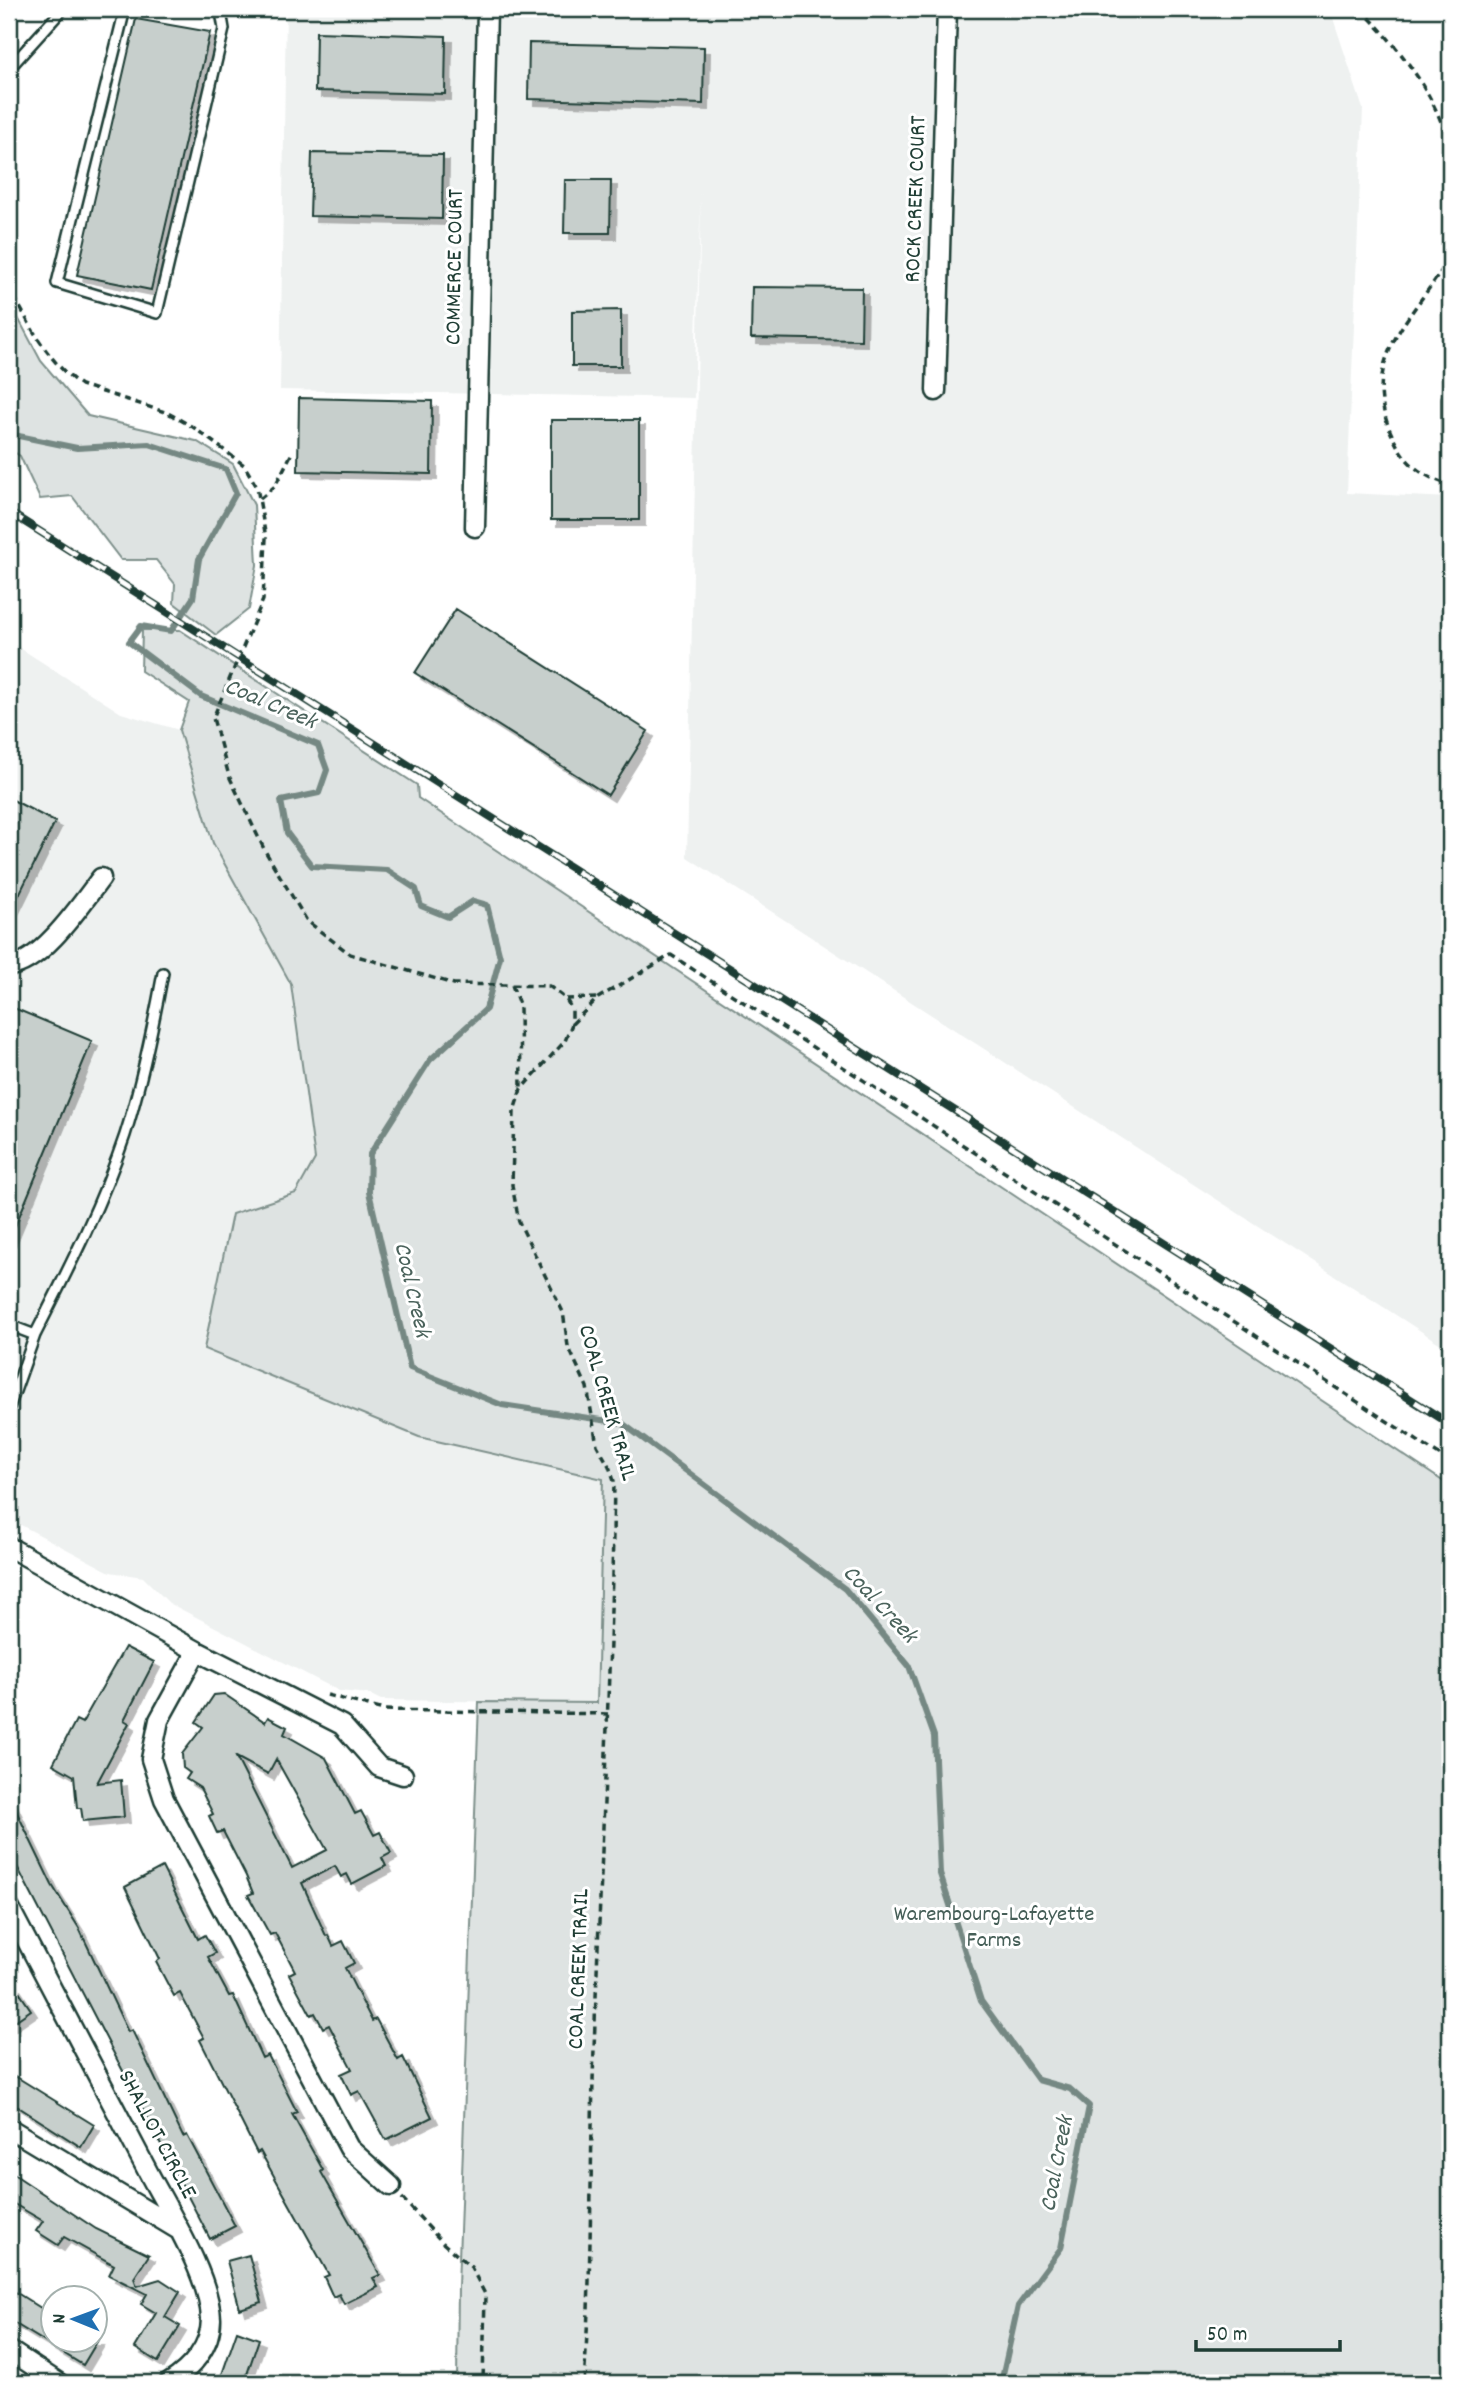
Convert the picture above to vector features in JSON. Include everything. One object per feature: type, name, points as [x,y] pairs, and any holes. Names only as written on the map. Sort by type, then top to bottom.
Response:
[{"type":"street","name":"COMMERCE COURT","points":[[475,527],[487,9]]},
{"type":"street","name":"ROCK CREEK COURT","points":[[936,391],[947,9]]},
{"type":"street","points":[[9,966],[26,961],[67,922],[101,878]]},
{"type":"street","points":[[9,1547],[197,1651],[342,1725],[379,1767],[403,1775]]},
{"type":"street","points":[[197,1651],[159,1720],[151,1759],[164,1799],[349,2148],[391,2186]]},
{"type":"street","name":"SHALLOT CIRCLE","points":[[9,1907],[178,2230],[209,2295],[211,2322],[205,2346],[189,2369],[169,2383]]},
{"type":"street","points":[[9,2128],[178,2230]]},
{"type":"street","points":[[9,2350],[59,2383]]},
{"type":"lane","points":[[9,64],[15,62],[63,9]]},
{"type":"lane","points":[[125,9],[57,283],[156,313],[224,29],[222,12],[213,9]]},
{"type":"lane","points":[[9,1408],[34,1335],[75,1258],[125,1135],[148,1052],[163,973]]},
{"type":"lane","points":[[9,1325],[34,1335]]},
{"type":"path","points":[[1361,9],[1398,46],[1416,71],[1431,99],[1450,150]]},
{"type":"path","points":[[1450,257],[1399,329],[1390,347],[1381,383],[1385,420],[1403,456],[1413,468],[1431,479],[1450,485]]},
{"type":"path","points":[[9,286],[32,330],[68,376],[81,385],[168,413],[193,426],[244,465],[260,499],[266,538],[263,600],[213,718],[229,776],[265,851],[307,921],[351,954],[454,984],[549,986],[566,999],[572,1010],[572,1024]]},
{"type":"path","points":[[260,499],[275,486],[293,451]]},
{"type":"path","points":[[566,999],[598,998],[671,955],[1450,1462]]},
{"type":"path","points":[[512,985],[520,1007],[522,1089]]},
{"type":"path","name":"COAL CREEK TRAIL","points":[[584,2383],[593,2221],[594,2052],[609,1714],[614,1482],[610,1466],[597,1445],[587,1387],[568,1346],[563,1312],[519,1222],[514,1203],[511,1142],[514,1111],[522,1089],[565,1041],[572,1024],[598,998]]},
{"type":"path","points":[[325,1695],[384,1710],[609,1714]]},
{"type":"path","points":[[391,2186],[444,2245],[471,2267],[485,2294],[482,2383]]},
{"type":"shaded area","points":[[286,9],[1330,9],[1363,109],[1347,493],[1450,498],[1450,1350],[687,857],[701,193],[694,398],[280,390]]},
{"type":"shaded area","points":[[9,641],[121,713],[179,730],[213,843],[291,984],[315,1159],[296,1193],[232,1214],[419,1437],[603,1479],[597,1703],[381,1700],[369,1694],[339,1691],[169,1603],[143,1577],[110,1572],[17,1523],[9,1513]]},
{"type":"green space","points":[[9,301],[41,361],[88,416],[196,441],[233,464],[254,505],[257,565],[249,609],[216,635],[174,603],[175,584],[156,560],[121,560],[72,496],[40,499],[20,456],[9,449]]},
{"type":"green space","name":"Warembourg-Lafayette Farms","points":[[142,630],[180,630],[417,785],[418,798],[1450,1486],[1450,2383],[457,2383],[458,2287],[479,1702],[597,1703],[603,1479],[419,1437],[204,1349],[232,1214],[296,1193],[315,1159],[291,984],[213,843],[179,730],[189,702],[141,671]]},
{"type":"building","points":[[136,19],[210,32],[151,290],[77,275]]},
{"type":"building","points":[[316,32],[446,36],[445,94],[315,91]]},
{"type":"building","points":[[529,43],[704,47],[703,104],[528,99]]},
{"type":"building","points":[[312,153],[443,155],[442,219],[310,216]]},
{"type":"building","points":[[565,180],[611,180],[610,233],[564,233]]},
{"type":"building","points":[[752,287],[862,288],[861,340],[751,338]]},
{"type":"building","points":[[621,310],[621,366],[572,366],[572,311]]},
{"type":"building","points":[[299,398],[432,401],[431,474],[298,471]]},
{"type":"building","points":[[551,420],[639,420],[639,520],[551,520]]},
{"type":"building","points":[[456,609],[648,731],[608,795],[415,673]]},
{"type":"building","points":[[9,798],[55,822],[9,915]]},
{"type":"building","points":[[9,1006],[92,1041],[9,1241]]},
{"type":"building","points":[[125,1647],[154,1662],[124,1720],[129,1723],[97,1783],[121,1780],[124,1817],[83,1821],[81,1808],[77,1808],[74,1776],[53,1764],[76,1720],[82,1723]]},
{"type":"building","points":[[224,1694],[265,1722],[268,1717],[287,1727],[284,1734],[326,1758],[355,1814],[361,1811],[374,1835],[380,1832],[391,1853],[382,1858],[386,1866],[352,1884],[347,1874],[341,1877],[335,1866],[302,1883],[333,1946],[343,1941],[354,1963],[345,1968],[372,2021],[376,2019],[398,2060],[403,2057],[432,2117],[386,2140],[359,2091],[351,2095],[341,2074],[352,2069],[329,2025],[323,2028],[315,2013],[311,2015],[289,1974],[295,1971],[275,1933],[270,1935],[248,1895],[253,1893],[223,1831],[217,1833],[209,1816],[213,1814],[200,1788],[186,1779],[190,1773],[183,1768],[182,1754],[203,1727],[196,1722],[214,1695]],"holes":[[[236,1757],[268,1774],[276,1759],[327,1850],[292,1868]]]},
{"type":"building","points":[[9,1796],[52,1885],[79,1928],[128,2032],[132,2030],[183,2137],[187,2135],[235,2226],[210,2239],[9,1851]]},
{"type":"building","points":[[162,1867],[198,1939],[205,1935],[215,1953],[208,1957],[229,1996],[233,1995],[262,2058],[268,2055],[297,2112],[292,2114],[323,2170],[321,2172],[380,2275],[373,2278],[378,2287],[344,2304],[339,2294],[333,2297],[324,2277],[329,2275],[260,2151],[257,2153],[200,2040],[204,2038],[180,1993],[174,1996],[156,1962],[160,1959],[125,1887]]},
{"type":"building","points":[[9,1977],[31,2010],[9,2025]]},
{"type":"building","points":[[15,2076],[94,2125],[81,2147],[9,2101],[9,2086]]},
{"type":"building","points":[[9,2171],[96,2229],[149,2255],[134,2278],[137,2286],[160,2279],[180,2292],[165,2317],[180,2326],[158,2362],[135,2348],[156,2313],[141,2304],[147,2294],[109,2275],[114,2265],[64,2237],[58,2245],[36,2231],[43,2221],[9,2201]]},
{"type":"building","points":[[249,2255],[262,2302],[240,2309],[227,2261]]},
{"type":"building","points":[[9,2288],[38,2306],[38,2338],[9,2320]]},
{"type":"building","points":[[237,2331],[259,2339],[244,2383],[219,2383]]},
{"type":"building","points":[[65,2354],[90,2354],[83,2365]]},
{"type":"waterway","points":[[1450,375],[1443,398],[1443,435],[1450,438]]},
{"type":"waterway","name":"Coal Creek","points":[[9,434],[77,448],[149,444],[226,469],[236,493],[199,559],[193,598],[171,631],[141,626],[129,642],[201,696],[318,745],[327,770],[319,793],[281,801],[287,833],[312,866],[387,870],[416,889],[421,906],[448,917],[473,901],[487,905],[500,957],[486,1009],[430,1060],[370,1154],[369,1192],[410,1368],[502,1405],[622,1423],[845,1589],[909,1666],[934,1736],[940,1874],[981,2001],[1038,2080],[1070,2089],[1089,2106],[1061,2248],[1018,2306],[1001,2383]]},
{"type":"railway","points":[[9,512],[1450,1424]]}]
